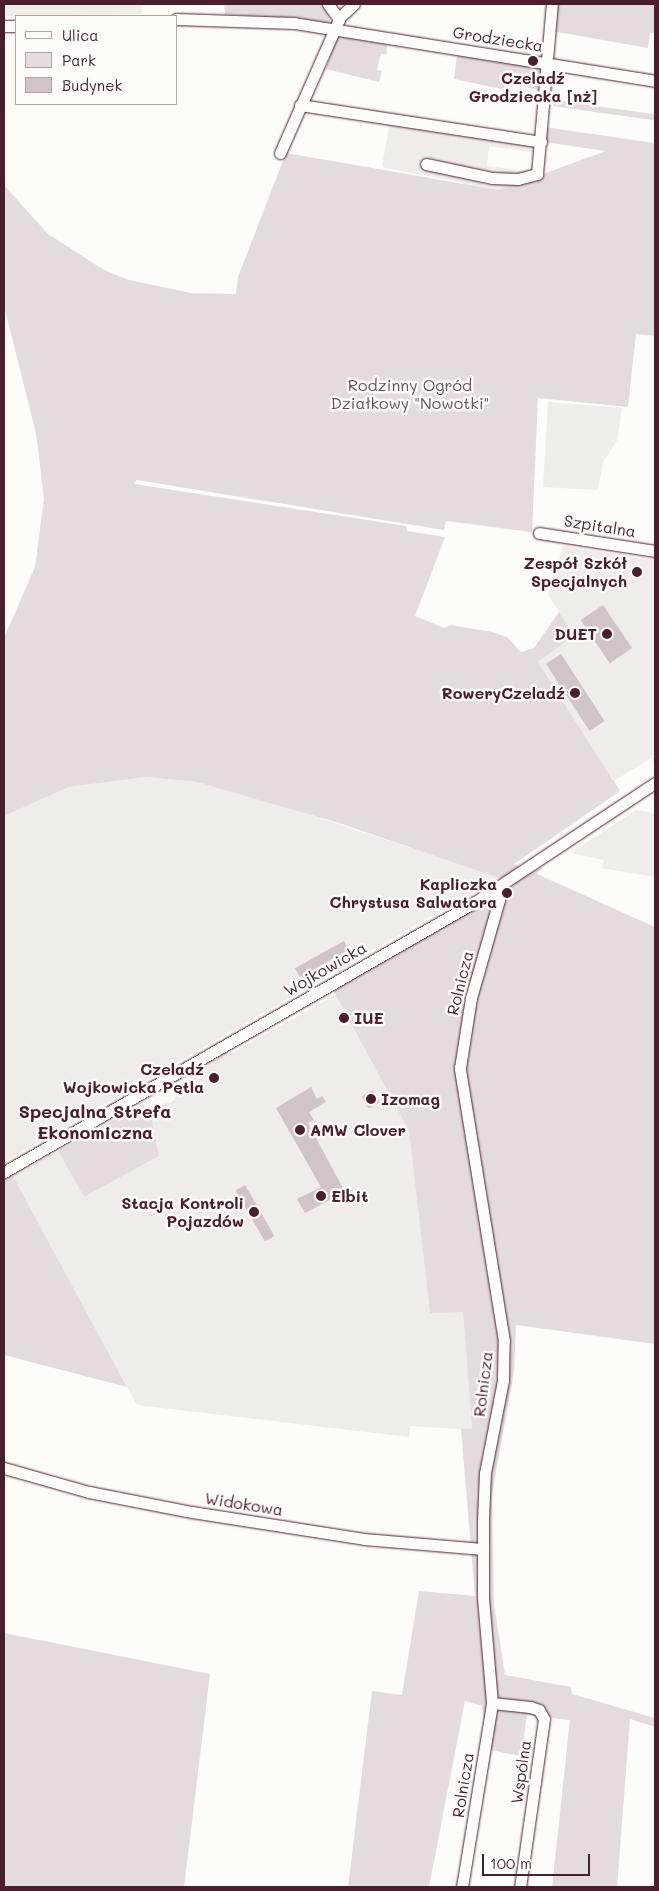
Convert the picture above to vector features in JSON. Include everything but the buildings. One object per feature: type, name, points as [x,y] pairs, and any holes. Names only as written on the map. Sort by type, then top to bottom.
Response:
[{"type":"street","points":[[328,4],[338,24]]},
{"type":"street","points":[[280,153],[338,24],[354,4]]},
{"type":"street","points":[[426,164],[462,173],[518,179],[537,174],[552,4]]},
{"type":"street","name":"Grodziecka","points":[[178,19],[251,18],[338,24],[546,63],[655,81]]},
{"type":"street","points":[[300,105],[541,142]]},
{"type":"street","name":"Szpitalna","points":[[539,533],[655,551]]},
{"type":"street","name":"Wojkowicka","points":[[4,1172],[496,889],[655,783]]},
{"type":"street","name":"Rolnicza","points":[[462,1887],[492,1703],[483,1549],[485,1473],[503,1380],[504,1341],[460,1068],[471,998],[499,900],[496,889]]},
{"type":"street","name":"Widokowa","points":[[4,1468],[89,1492],[201,1514],[364,1539],[483,1549]]},
{"type":"street","name":"Wspólna","points":[[492,1703],[530,1707],[539,1710],[544,1719],[520,1887]]},
{"type":"shaded area","points":[[4,4],[141,4],[142,14],[15,15],[4,16]]},
{"type":"shaded area","points":[[390,121],[538,143],[538,153],[489,146],[487,166],[535,172],[534,180],[499,190],[382,167]]},
{"type":"shaded area","points":[[548,402],[622,408],[617,441],[603,462],[598,490],[543,487]]},
{"type":"shaded area","points":[[563,546],[655,560],[655,764],[651,758],[614,781],[538,662],[575,635],[548,595]]},
{"type":"shaded area","points":[[146,777],[197,782],[250,795],[499,877],[4,1162],[4,816],[69,787]]},
{"type":"shaded area","points":[[636,810],[655,813],[655,877],[602,868],[604,860],[570,853]]},
{"type":"shaded area","points":[[335,995],[409,1131],[430,1313],[463,1311],[472,1430],[410,1426],[409,1437],[137,1405],[13,1176],[58,1151],[84,1197],[159,1156],[151,1115],[159,1111],[159,1104],[171,1103],[208,1055],[234,1052]]},
{"type":"green space","points":[[224,4],[326,4],[330,23],[225,14]]},
{"type":"green space","points":[[556,4],[655,4],[655,33],[650,33],[648,48],[552,31]]},
{"type":"green space","points":[[341,35],[387,43],[387,54],[381,54],[377,70],[382,71],[379,82],[326,69],[336,38]]},
{"type":"green space","points":[[461,55],[544,68],[543,91],[511,84],[502,89],[454,79],[457,56]]},
{"type":"green space","points":[[554,100],[655,114],[654,120],[553,106]]},
{"type":"green space","name":"Rodzinny Ogród Działkowy \"Nowotki\"","points":[[544,127],[655,143],[655,336],[636,334],[628,407],[538,398],[532,532],[446,521],[444,530],[137,480],[134,484],[406,526],[407,531],[445,537],[415,616],[444,628],[451,625],[492,632],[507,637],[521,652],[534,648],[559,612],[575,635],[538,662],[620,791],[514,864],[532,872],[543,867],[537,874],[655,927],[655,1344],[516,1325],[514,1372],[492,1494],[494,1604],[505,1675],[571,1687],[572,1694],[655,1718],[655,1727],[630,1719],[617,1887],[552,1887],[570,1720],[527,1715],[521,1756],[509,1754],[488,1749],[482,1706],[465,1701],[429,1887],[348,1887],[372,1691],[402,1695],[419,1591],[475,1596],[461,1429],[472,1429],[463,1312],[430,1313],[409,1131],[330,985],[514,883],[339,823],[197,782],[146,777],[69,787],[4,816],[4,638],[35,567],[44,499],[36,433],[4,306],[4,185],[48,234],[104,270],[129,280],[191,293],[236,294],[238,277],[286,153],[499,190],[606,151],[544,142]]},
{"type":"green space","points":[[142,1104],[151,1115],[159,1156],[84,1197],[58,1151]]},
{"type":"green space","points":[[8,1175],[13,1176],[127,1387],[4,1355],[4,1177]]},
{"type":"green space","points":[[4,1633],[210,1674],[184,1887],[4,1887]]},
{"type":"place","name":"Czeladź Grodziecka [nż]","points":[[533,61]]},
{"type":"place","name":"Zespół Szkół Specjalnych","points":[[637,572]]},
{"type":"place","name":"DUET","points":[[607,634]]},
{"type":"place","name":"RoweryCzeladź","points":[[575,693]]},
{"type":"place","name":"Kapliczka Chrystusa Salwatora","points":[[507,893]]},
{"type":"place","name":"IUE","points":[[344,1018]]},
{"type":"place","name":"Czeladź Wojkowicka Pętla","points":[[214,1078]]},
{"type":"place","name":"Izomag","points":[[371,1099]]},
{"type":"place","name":"AMW Clover","points":[[300,1130]]},
{"type":"place","name":"Elbit","points":[[321,1196]]},
{"type":"place","name":"Stacja Kontroli Pojazdów","points":[[254,1212]]},
{"type":"district","name":"Specjalna Strefa Ekonomiczna","points":[[95,1122]]}]
